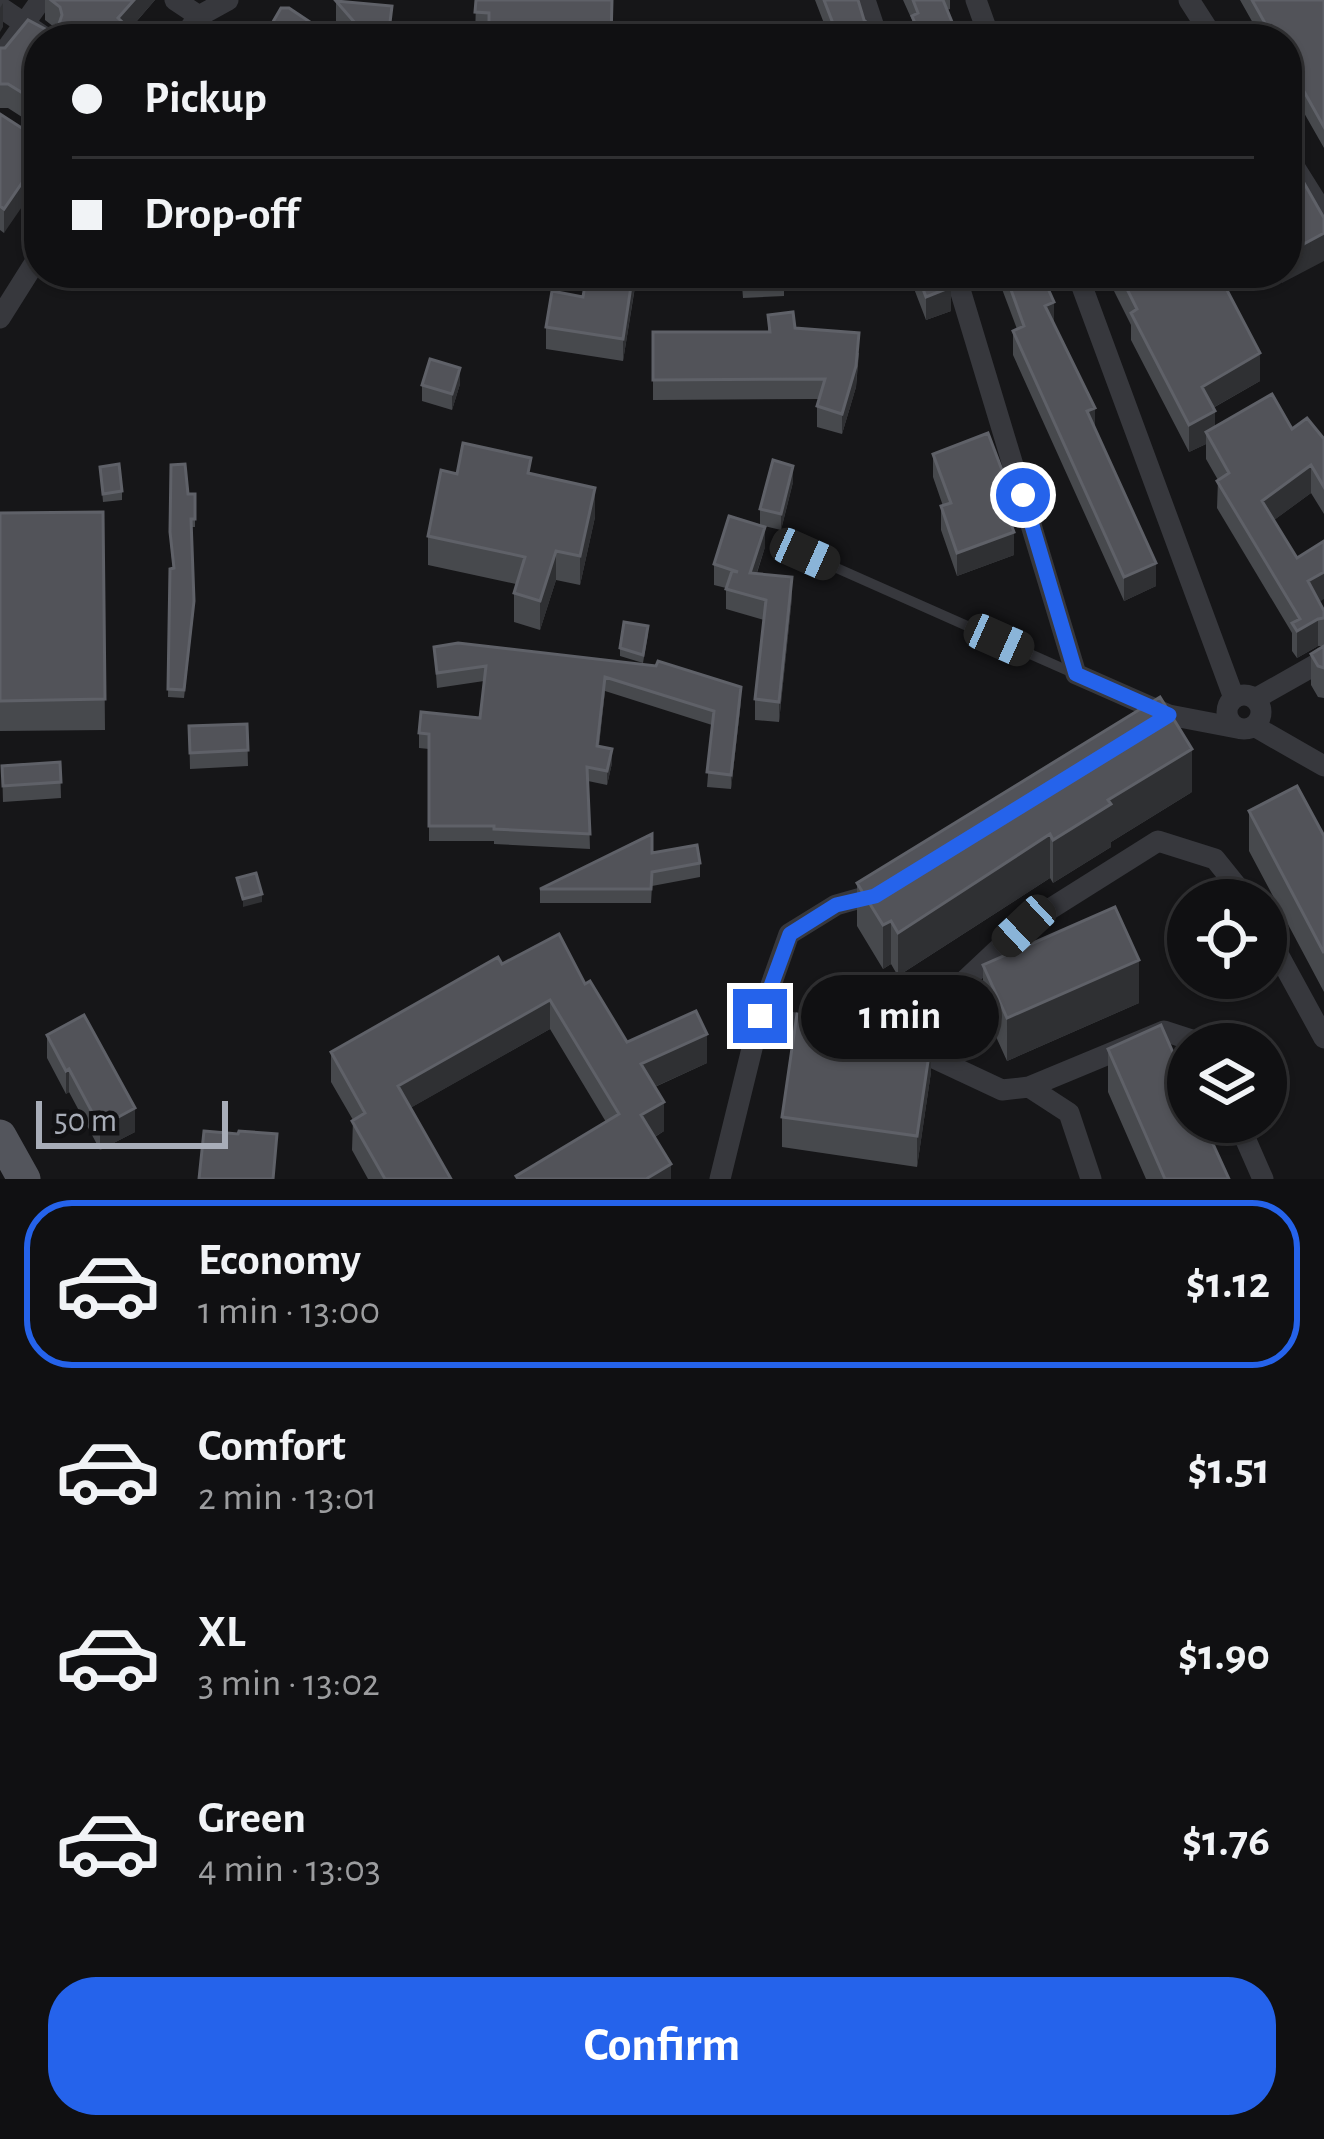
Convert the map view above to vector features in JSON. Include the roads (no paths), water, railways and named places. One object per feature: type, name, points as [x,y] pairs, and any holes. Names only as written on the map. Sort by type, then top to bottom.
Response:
[{"type":"main road","points":[[0,1136],[24,1179]]},
{"type":"street","points":[[0,58],[41,0]]},
{"type":"street","points":[[175,0],[199,16]]},
{"type":"street","points":[[193,24],[228,0]]},
{"type":"street","points":[[0,7],[24,24]]},
{"type":"street","points":[[1302,179],[1324,214]]},
{"type":"street","points":[[960,288],[1076,674],[1169,715],[1246,727],[1316,762],[1324,788]]},
{"type":"street","points":[[1082,288],[1244,698],[1261,714],[1246,727]]},
{"type":"street","points":[[0,318],[7,291]]},
{"type":"street","points":[[1244,698],[1324,661]]},
{"type":"street","points":[[1143,728],[1169,715]]},
{"type":"street","points":[[1167,1032],[1029,1087],[1002,1090],[899,1044],[1024,926],[1158,841],[1216,859],[1232,879]]},
{"type":"street","points":[[720,1179],[760,1016],[790,934],[836,905],[875,896],[895,884]]},
{"type":"street","points":[[1287,970],[1324,1038]]},
{"type":"street","points":[[760,1016],[846,1033]]},
{"type":"street","points":[[1029,1087],[1069,1113],[1091,1179]]},
{"type":"street","points":[[1247,1143],[1263,1179]]},
{"type":"lane","points":[[805,554],[1076,674]]}]
